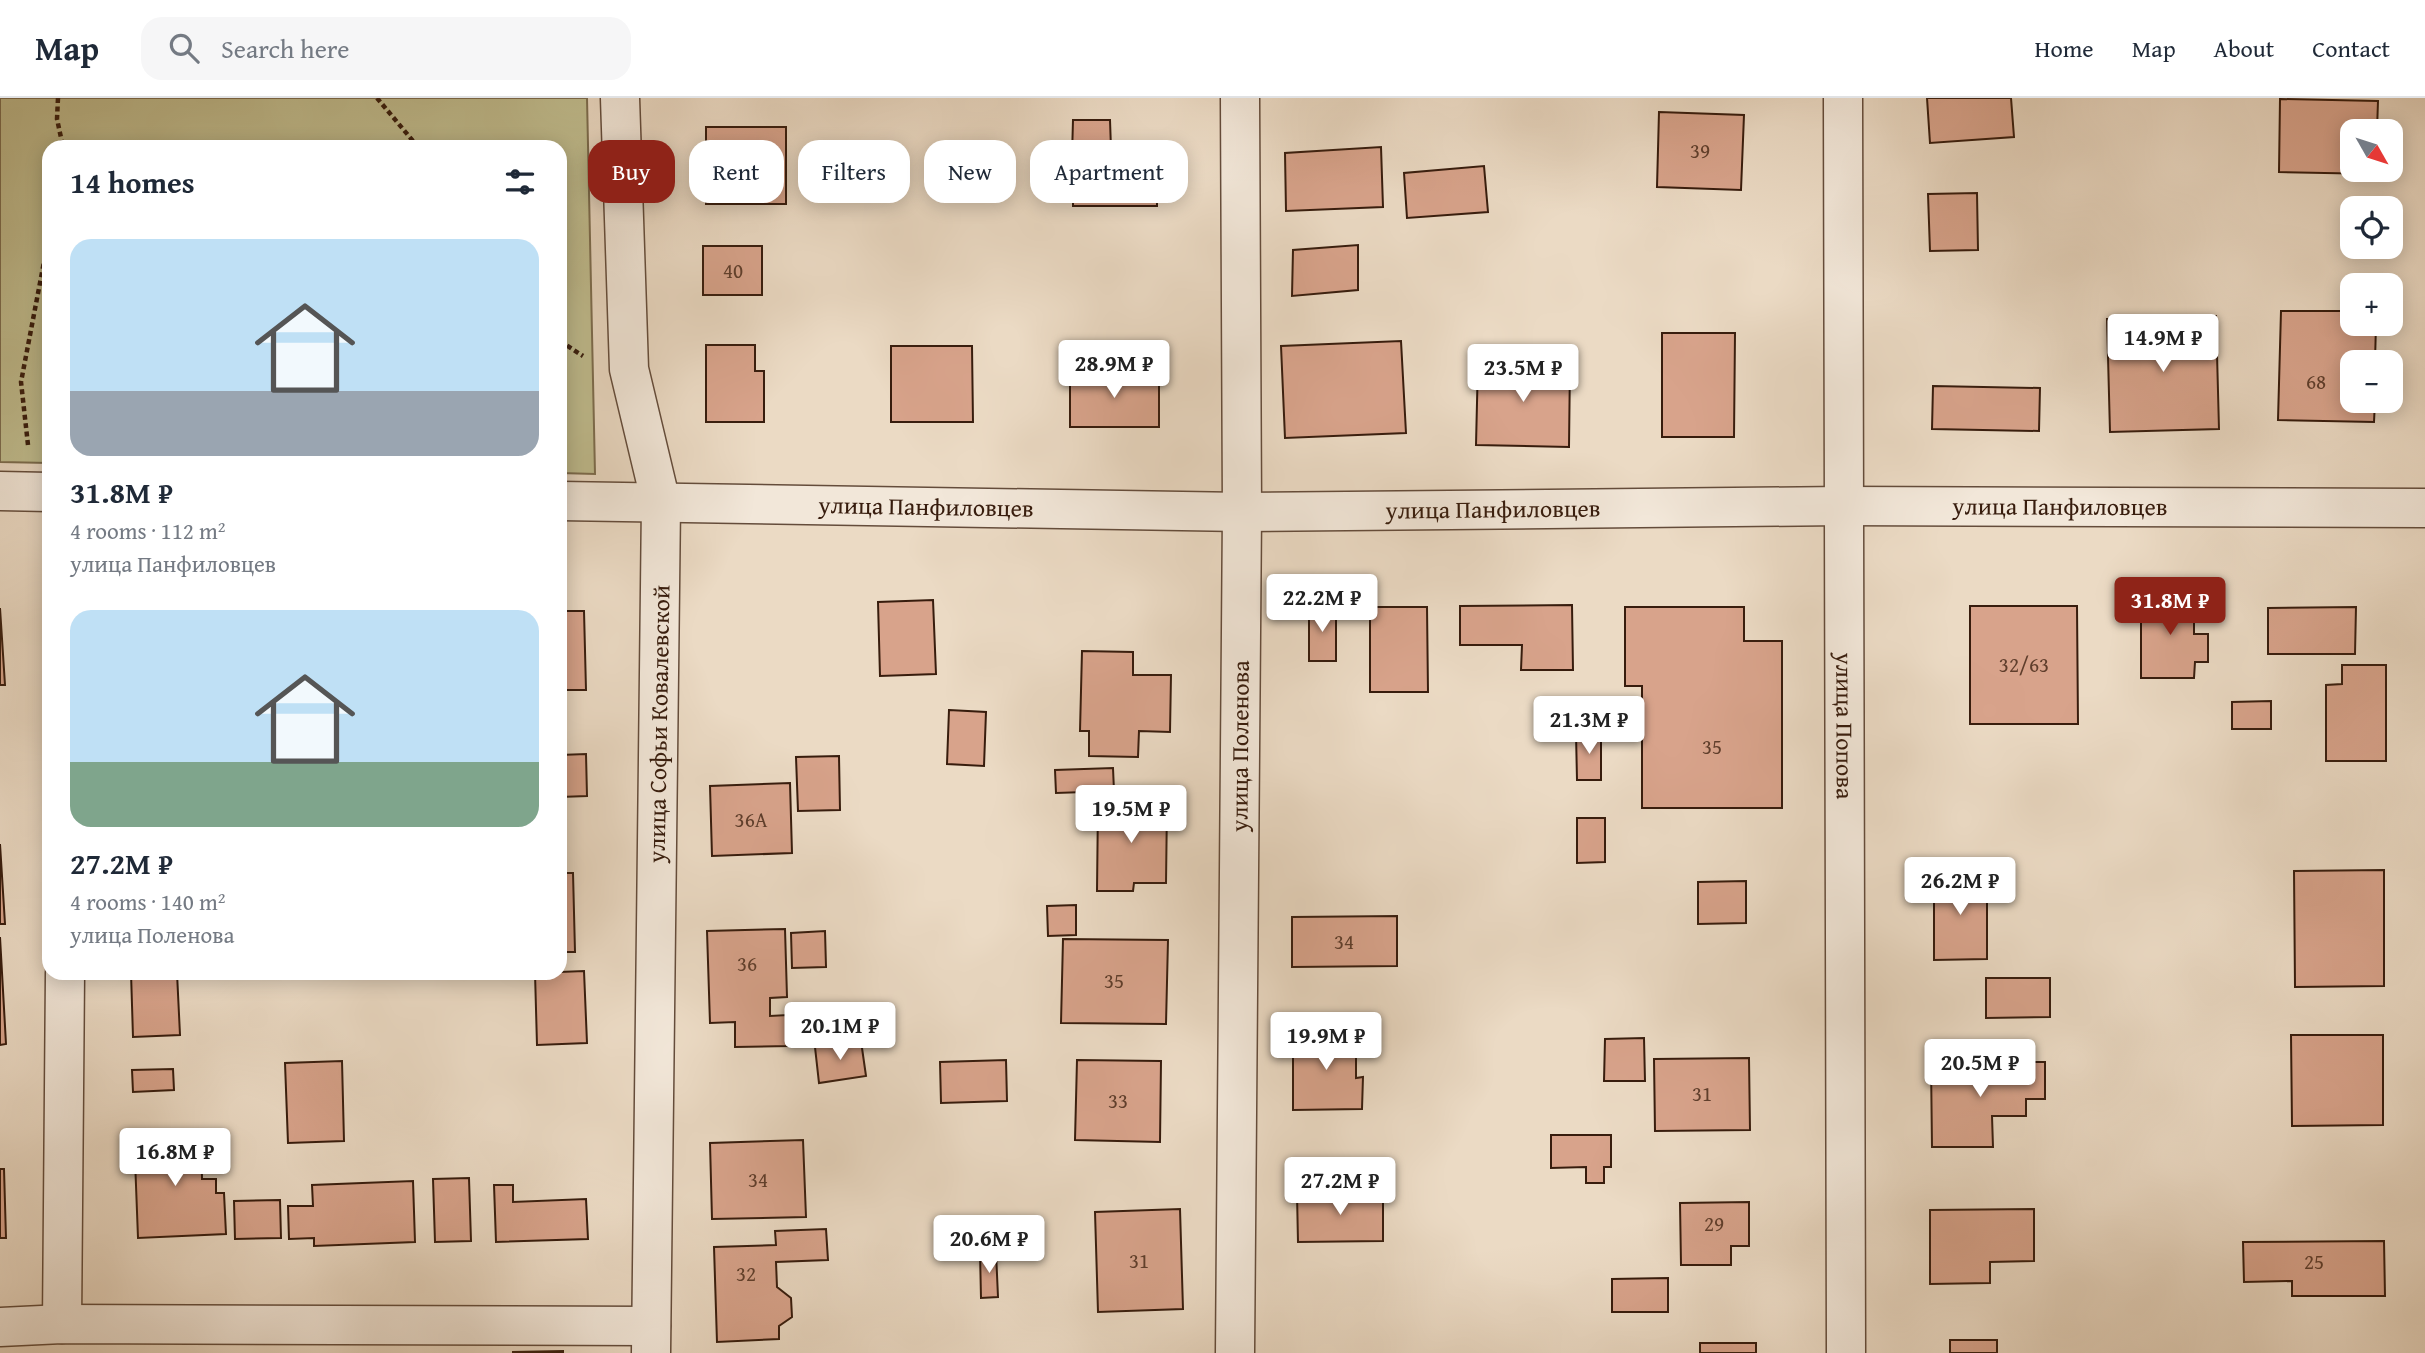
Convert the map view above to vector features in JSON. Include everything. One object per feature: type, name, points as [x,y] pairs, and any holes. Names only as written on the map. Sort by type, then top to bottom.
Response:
[{"type":"street","name":"улица Софьи Ковалевской","points":[[620,98],[629,369],[661,503],[651,1339]]},
{"type":"street","name":"улица Поленова","points":[[1235,1353],[1242,512],[1240,98]]},
{"type":"street","name":"улица Попова","points":[[1843,98],[1846,1353]]},
{"type":"street","name":"улица Панфиловцев","points":[[567,501],[1242,512],[1842,506],[2425,508]]},
{"type":"street","points":[[62,1324],[65,980]]},
{"type":"street","points":[[0,1327],[62,1324],[651,1339]]},
{"type":"path","points":[[58,98],[57,119],[61,140]]},
{"type":"path","points":[[377,98],[412,140]]},
{"type":"path","points":[[26,492],[31,472],[21,382],[42,272]]},
{"type":"shaded area","points":[[0,98],[587,98],[595,474],[567,473],[567,140],[42,140],[42,463],[0,462]]},
{"type":"building","points":[[1927,98],[2011,98],[2014,137],[1930,143]]},
{"type":"building","points":[[2280,99],[2378,101],[2377,119],[2340,119],[2340,173],[2279,172]]},
{"type":"building","points":[[1659,112],[1744,115],[1741,190],[1657,187]]},
{"type":"building","points":[[1073,120],[1110,120],[1111,140],[1072,140]]},
{"type":"building","points":[[706,127],[786,127],[786,204],[706,204],[784,203],[784,140],[706,140]]},
{"type":"building","points":[[1381,147],[1383,207],[1286,211],[1285,153]]},
{"type":"building","points":[[1484,166],[1488,212],[1407,218],[1404,173]]},
{"type":"building","points":[[1977,193],[1978,250],[1930,251],[1928,194]]},
{"type":"building","points":[[1073,203],[1157,203],[1157,206],[1073,206]]},
{"type":"building","points":[[1358,245],[1358,290],[1292,296],[1293,250]]},
{"type":"building","points":[[703,246],[762,246],[762,295],[703,295]]},
{"type":"building","points":[[2281,311],[2340,311],[2340,336],[2376,336],[2375,350],[2340,350],[2340,413],[2374,413],[2374,422],[2278,420]]},
{"type":"building","points":[[2216,316],[2219,429],[2110,432],[2107,319]]},
{"type":"building","points":[[1662,333],[1735,333],[1734,437],[1662,437]]},
{"type":"building","points":[[1401,341],[1406,433],[1285,438],[1281,346]]},
{"type":"building","points":[[706,345],[755,345],[755,371],[764,371],[764,422],[706,422]]},
{"type":"building","points":[[891,346],[972,346],[973,422],[891,422]]},
{"type":"building","points":[[1478,361],[1570,362],[1569,447],[1476,445]]},
{"type":"building","points":[[1070,374],[1159,374],[1159,427],[1070,427]]},
{"type":"building","points":[[1933,386],[2040,388],[2039,431],[1932,429]]},
{"type":"building","points":[[2194,593],[2194,634],[2208,634],[2208,662],[2195,662],[2194,678],[2141,678],[2141,594]]},
{"type":"building","points":[[933,600],[936,674],[880,676],[878,602]]},
{"type":"building","points":[[1572,605],[1573,670],[1521,670],[1522,645],[1460,645],[1460,606]]},
{"type":"building","points":[[1970,606],[2077,606],[2078,724],[1970,724]]},
{"type":"building","points":[[1309,607],[1336,607],[1336,661],[1309,661]]},
{"type":"building","points":[[1370,607],[1427,607],[1428,692],[1370,692]]},
{"type":"building","points":[[1625,607],[1744,607],[1744,641],[1782,641],[1782,808],[1642,808],[1642,686],[1625,686]]},
{"type":"building","points":[[2356,607],[2355,654],[2268,654],[2268,608]]},
{"type":"building","points":[[0,608],[5,685],[0,685]]},
{"type":"building","points":[[567,611],[584,611],[586,690],[567,690]]},
{"type":"building","points":[[1082,651],[1133,652],[1133,675],[1171,675],[1170,732],[1139,731],[1138,757],[1089,756],[1089,731],[1080,731]]},
{"type":"building","points":[[2342,665],[2386,665],[2386,761],[2326,761],[2326,685],[2342,684]]},
{"type":"building","points":[[2271,701],[2271,729],[2232,729],[2232,702]]},
{"type":"building","points":[[949,710],[986,712],[984,766],[947,764]]},
{"type":"building","points":[[1576,733],[1601,733],[1601,780],[1577,780]]},
{"type":"building","points":[[586,754],[587,796],[567,797],[567,755]]},
{"type":"building","points":[[839,756],[840,810],[798,811],[796,757]]},
{"type":"building","points":[[1113,768],[1114,791],[1056,793],[1055,770]]},
{"type":"building","points":[[790,783],[792,853],[712,856],[710,786]]},
{"type":"building","points":[[1098,803],[1167,804],[1166,883],[1134,883],[1133,891],[1097,891]]},
{"type":"building","points":[[1577,818],[1605,818],[1605,862],[1577,863]]},
{"type":"building","points":[[0,844],[5,924],[0,924]]},
{"type":"building","points":[[2384,870],[2384,986],[2295,987],[2294,871]]},
{"type":"building","points":[[567,873],[573,873],[575,952],[567,952]]},
{"type":"building","points":[[1934,874],[1987,874],[1987,959],[1934,960]]},
{"type":"building","points":[[1746,881],[1746,923],[1698,924],[1698,882]]},
{"type":"building","points":[[1076,905],[1076,935],[1048,936],[1047,906]]},
{"type":"building","points":[[1397,916],[1397,966],[1292,967],[1292,917]]},
{"type":"building","points":[[785,929],[787,997],[770,998],[770,1016],[788,1015],[789,1046],[735,1047],[735,1022],[710,1023],[707,931]]},
{"type":"building","points":[[825,931],[826,967],[792,968],[791,933]]},
{"type":"building","points":[[0,937],[6,1044],[0,1045]]},
{"type":"building","points":[[1063,939],[1168,940],[1166,1024],[1061,1023]]},
{"type":"building","points":[[584,971],[587,1043],[537,1045],[535,980],[567,980],[567,972]]},
{"type":"building","points":[[1986,978],[2050,978],[2050,1017],[1986,1018]]},
{"type":"building","points":[[131,980],[177,980],[180,1035],[133,1037]]},
{"type":"building","points":[[1293,1033],[1356,1033],[1356,1078],[1363,1077],[1362,1109],[1293,1110]]},
{"type":"building","points":[[2291,1035],[2383,1035],[2383,1125],[2292,1126]]},
{"type":"building","points":[[1644,1038],[1645,1081],[1604,1081],[1605,1039]]},
{"type":"building","points":[[861,1041],[866,1076],[819,1083],[815,1047]]},
{"type":"building","points":[[1749,1058],[1750,1130],[1655,1131],[1654,1059]]},
{"type":"building","points":[[1006,1060],[1007,1101],[941,1103],[940,1062]]},
{"type":"building","points":[[1077,1060],[1161,1061],[1160,1142],[1075,1140]]},
{"type":"building","points":[[342,1061],[344,1141],[288,1143],[285,1063]]},
{"type":"building","points":[[2045,1062],[2045,1099],[2026,1099],[2026,1116],[1992,1116],[1993,1147],[1932,1147],[1931,1063]]},
{"type":"building","points":[[173,1069],[174,1090],[133,1092],[132,1070]]},
{"type":"building","points":[[201,1131],[202,1179],[216,1179],[216,1193],[224,1193],[226,1234],[138,1238],[134,1133]]},
{"type":"building","points":[[1551,1135],[1611,1135],[1611,1167],[1604,1167],[1604,1183],[1586,1183],[1586,1167],[1551,1168]]},
{"type":"building","points":[[803,1140],[806,1217],[712,1219],[710,1143]]},
{"type":"building","points":[[0,1169],[4,1169],[6,1238],[0,1238]]},
{"type":"building","points":[[469,1178],[471,1241],[435,1242],[433,1179]]},
{"type":"building","points":[[413,1181],[415,1242],[314,1246],[314,1238],[289,1239],[288,1206],[313,1206],[312,1185]]},
{"type":"building","points":[[494,1185],[513,1185],[513,1202],[586,1199],[588,1239],[496,1242]]},
{"type":"building","points":[[1383,1193],[1383,1241],[1298,1242],[1297,1194]]},
{"type":"building","points":[[280,1200],[281,1238],[235,1239],[234,1201]]},
{"type":"building","points":[[1749,1202],[1749,1246],[1731,1246],[1731,1265],[1681,1265],[1680,1203]]},
{"type":"building","points":[[1180,1209],[1183,1309],[1098,1312],[1095,1212]]},
{"type":"building","points":[[2034,1209],[2034,1261],[1990,1262],[1990,1283],[1930,1284],[1930,1210]]},
{"type":"building","points":[[826,1229],[828,1260],[776,1262],[777,1287],[791,1298],[792,1317],[779,1326],[779,1339],[717,1342],[714,1247],[776,1245],[775,1231]]},
{"type":"building","points":[[2384,1241],[2385,1296],[2292,1296],[2292,1281],[2244,1282],[2243,1242]]},
{"type":"building","points":[[980,1252],[996,1252],[998,1297],[981,1298]]},
{"type":"building","points":[[1668,1278],[1668,1312],[1612,1312],[1612,1279]]},
{"type":"building","points":[[1950,1340],[1997,1340],[1997,1353],[1950,1353]]},
{"type":"building","points":[[1700,1343],[1756,1343],[1756,1353],[1700,1353]]},
{"type":"building","points":[[513,1352],[563,1353],[513,1353]]}]
